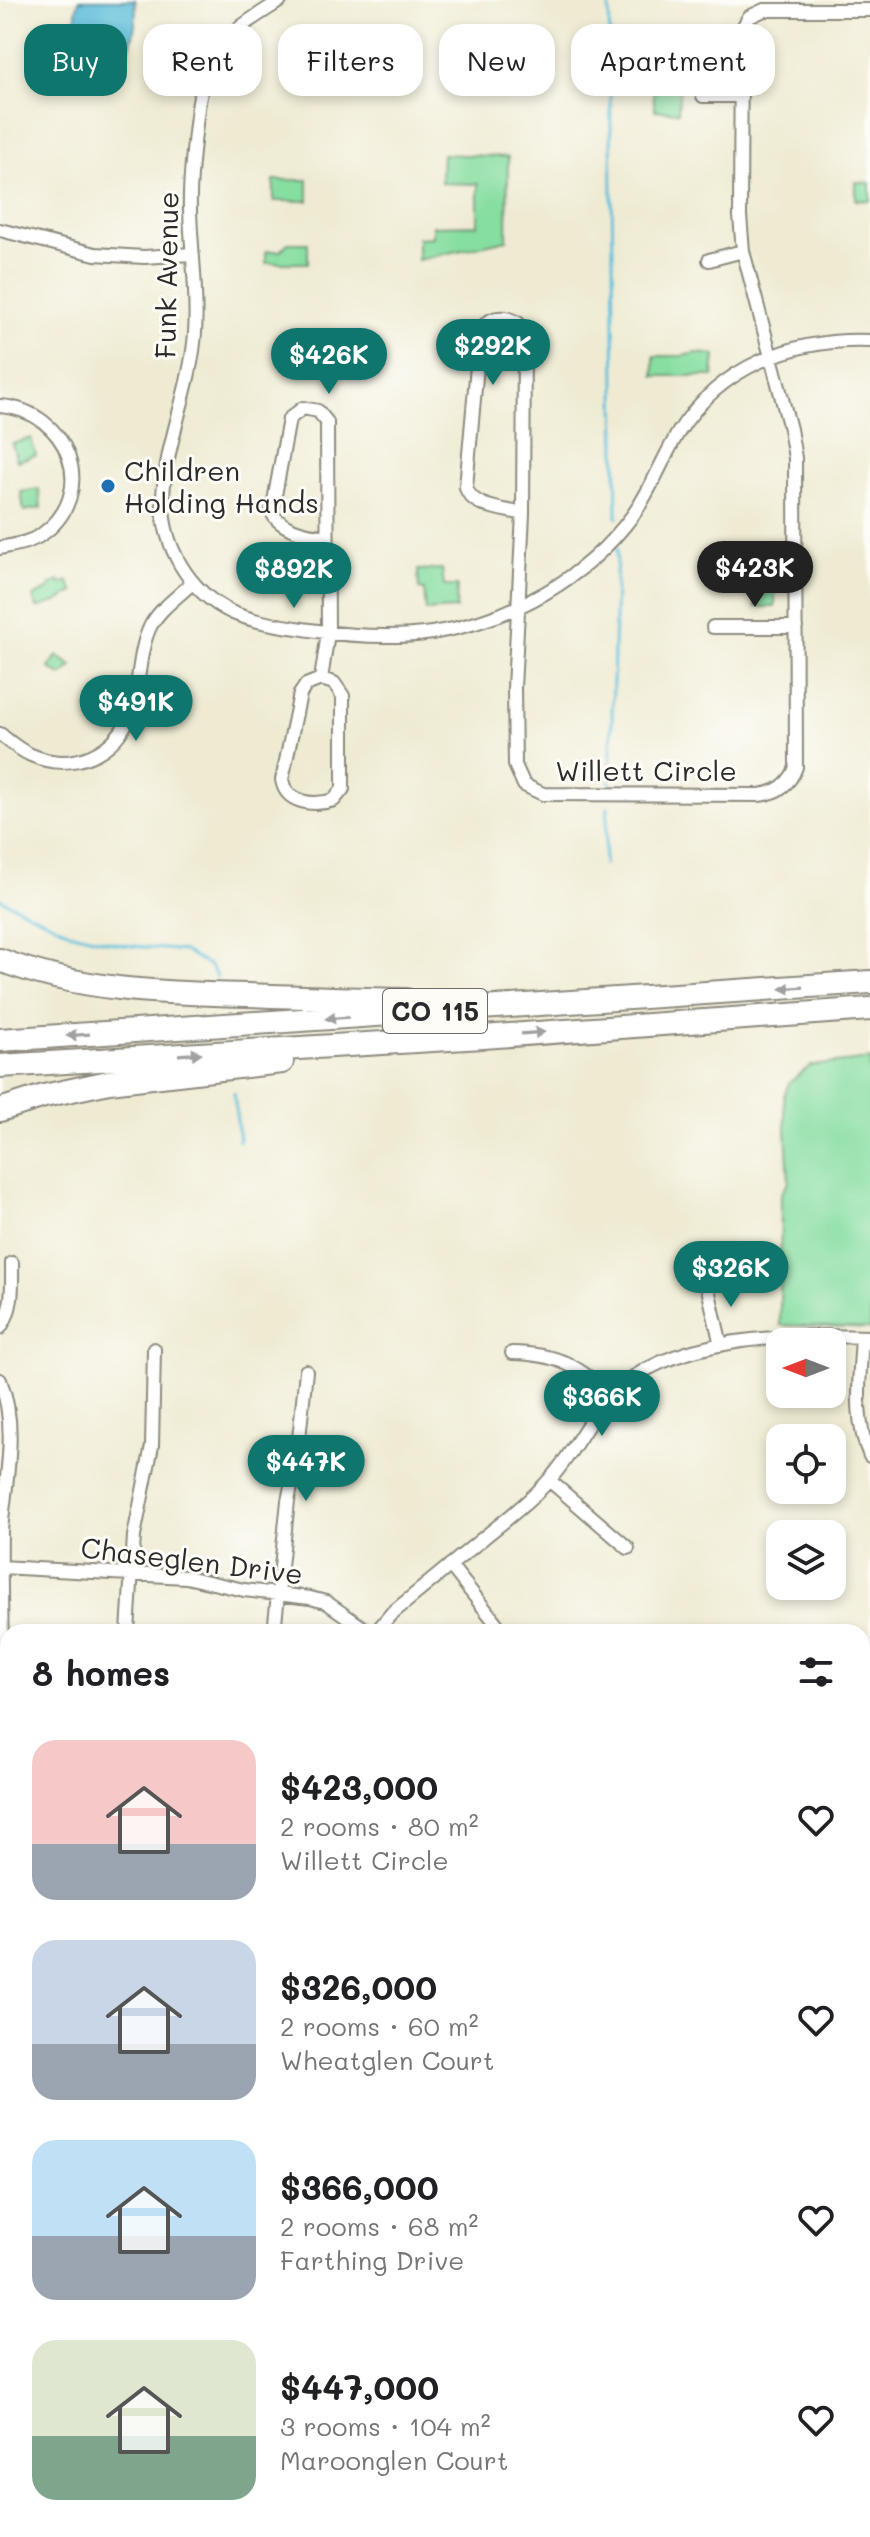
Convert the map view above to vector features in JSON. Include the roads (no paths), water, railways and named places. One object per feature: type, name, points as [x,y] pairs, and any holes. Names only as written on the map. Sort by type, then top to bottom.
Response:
[{"type":"highway","points":[[0,960],[46,975],[106,987],[166,993],[531,1004]]},
{"type":"highway","name":"CO 115","points":[[0,1040],[870,982]]},
{"type":"highway","name":"CO 115","points":[[0,1066],[483,1037],[870,1009]]},
{"type":"highway","points":[[0,1110],[44,1096],[109,1082],[413,1048],[483,1037]]},
{"type":"street","name":"Funk Avenue","points":[[281,0],[230,36],[210,64],[203,82],[191,181],[195,337],[163,497],[169,543],[193,582],[214,602],[235,614],[262,622],[371,637],[418,635],[472,625],[519,608],[560,584],[597,555],[622,529],[643,500],[679,432],[696,409],[738,372],[771,356],[818,342],[870,341]]},
{"type":"street","name":"Willett Circle","points":[[744,24],[754,14],[768,10],[870,10]]},
{"type":"street","name":"Willett Circle","points":[[523,514],[475,502],[467,490],[480,333],[486,322],[502,317],[518,323],[524,340],[523,514],[514,688],[515,765],[524,785],[543,794],[759,795],[781,788],[792,778],[796,767],[795,458],[743,251],[740,206],[741,96]]},
{"type":"street","points":[[0,230],[95,254],[144,257],[192,254]]},
{"type":"street","points":[[709,260],[743,251]]},
{"type":"street","points":[[0,406],[29,412],[49,425],[66,447],[71,473],[66,503],[51,527],[30,541],[0,548]]},
{"type":"street","points":[[321,679],[328,633],[327,422],[318,411],[303,408],[289,419],[272,512],[282,524],[315,536],[326,536]]},
{"type":"street","points":[[0,734],[27,753],[56,762],[90,757],[110,745],[120,734],[132,708],[152,624],[193,582]]},
{"type":"street","points":[[713,627],[796,627]]},
{"type":"street","points":[[321,679],[334,683],[343,696],[343,789],[334,800],[322,803],[290,797],[282,780],[300,694],[306,685],[321,679]]},
{"type":"street","points":[[0,1328],[12,1298],[12,1263]]},
{"type":"street","points":[[706,1280],[721,1345]]},
{"type":"street","points":[[383,1624],[549,1480],[611,1396],[630,1379],[656,1363],[721,1345],[778,1336],[866,1337],[858,1411],[864,1443],[870,1456]]},
{"type":"street","points":[[129,1624],[139,1501],[152,1446],[154,1349]]},
{"type":"street","points":[[512,1353],[560,1359],[589,1376],[611,1396]]},
{"type":"street","points":[[275,1624],[306,1371]]},
{"type":"street","points":[[0,1380],[7,1397],[9,1417],[1,1530],[1,1624]]},
{"type":"street","points":[[549,1480],[628,1548]]},
{"type":"street","points":[[450,1565],[497,1624]]},
{"type":"street","name":"Chaseglen Drive","points":[[0,1567],[186,1577],[244,1590],[326,1602],[358,1624]]},
{"type":"water","points":[[79,0],[135,0],[134,31],[127,56],[127,24],[77,24]]},
{"type":"waterway","points":[[609,0],[617,518]]},
{"type":"waterway","points":[[610,784],[617,549]]},
{"type":"waterway","points":[[604,865],[608,807]]},
{"type":"waterway","points":[[0,899],[72,933],[123,945],[184,951],[210,966],[217,977]]},
{"type":"waterway","points":[[234,1093],[239,1141]]},
{"type":"place","name":"Children Holding Hands","points":[[108,486]]}]
